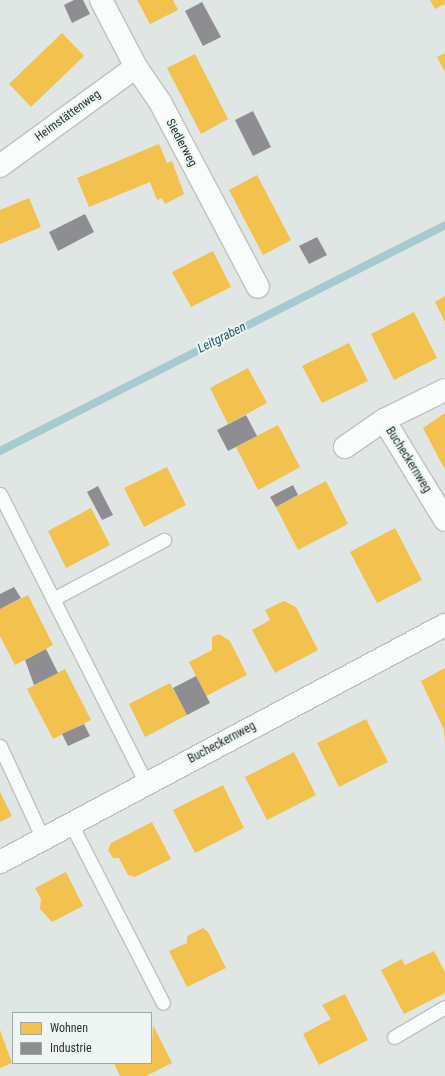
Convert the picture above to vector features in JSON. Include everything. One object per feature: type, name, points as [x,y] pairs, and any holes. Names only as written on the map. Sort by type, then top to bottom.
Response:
[{"type":"street","name":"Siedlerweg","points":[[101,0],[136,66],[160,102],[258,287]]},
{"type":"street","name":"Heimstättenweg","points":[[0,166],[136,66]]},
{"type":"street","points":[[345,447],[384,420],[445,390]]},
{"type":"street","name":"Bucheckernweg","points":[[384,420],[445,520]]},
{"type":"street","name":"Bucheckernweg","points":[[0,862],[445,625]]},
{"type":"lane","points":[[0,494],[146,783]]},
{"type":"lane","points":[[53,599],[164,540]]},
{"type":"lane","points":[[0,746],[43,840]]},
{"type":"lane","points":[[71,824],[163,1003]]},
{"type":"lane","points":[[394,1037],[445,1007]]},
{"type":"building: Wohnen","points":[[137,0],[173,0],[178,10],[150,24]]},
{"type":"building: Wohnen","points":[[430,0],[445,0],[445,4],[435,9]]},
{"type":"building: Wohnen","points":[[62,33],[84,56],[31,107],[9,84]]},
{"type":"building: Wohnen","points":[[445,53],[445,72],[437,57]]},
{"type":"building: Wohnen","points":[[195,54],[228,119],[201,134],[167,68]]},
{"type":"building: Wohnen","points":[[159,144],[167,163],[172,161],[184,194],[165,204],[162,198],[157,200],[150,182],[89,207],[77,178]]},
{"type":"building: Wohnen","points":[[257,175],[291,240],[263,255],[229,190]]},
{"type":"building: Wohnen","points":[[29,198],[41,227],[0,244],[0,210]]},
{"type":"building: Wohnen","points":[[213,251],[231,287],[191,307],[172,272]]},
{"type":"building: Wohnen","points":[[445,296],[445,322],[435,302]]},
{"type":"building: Wohnen","points":[[414,312],[437,358],[394,380],[371,334]]},
{"type":"building: Wohnen","points":[[349,343],[368,381],[322,403],[302,366]]},
{"type":"building: Wohnen","points":[[248,368],[267,403],[228,424],[210,388]]},
{"type":"building: Wohnen","points":[[445,413],[445,470],[423,428]]},
{"type":"building: Wohnen","points":[[278,425],[300,467],[258,490],[236,447]]},
{"type":"building: Wohnen","points":[[167,467],[186,505],[144,527],[124,488]]},
{"type":"building: Wohnen","points":[[326,481],[348,524],[298,550],[276,507]]},
{"type":"building: Wohnen","points":[[91,508],[110,545],[66,568],[48,531]]},
{"type":"building: Wohnen","points":[[395,528],[422,580],[377,603],[350,552]]},
{"type":"building: Wohnen","points":[[28,595],[53,645],[15,665],[0,636],[0,609]]},
{"type":"building: Wohnen","points":[[284,601],[296,607],[318,650],[275,673],[252,630],[270,620],[265,610]]},
{"type":"building: Wohnen","points":[[219,634],[230,641],[247,675],[206,696],[189,662],[212,650],[212,637]]},
{"type":"building: Wohnen","points":[[445,668],[445,744],[444,730],[421,681]]},
{"type":"building: Wohnen","points":[[65,669],[91,720],[53,739],[27,689]]},
{"type":"building: Wohnen","points":[[170,683],[187,715],[145,737],[129,704]]},
{"type":"building: Wohnen","points":[[366,719],[388,762],[339,787],[317,743]]},
{"type":"building: Wohnen","points":[[294,752],[316,795],[267,820],[245,777]]},
{"type":"building: Wohnen","points":[[223,785],[244,828],[195,853],[173,810]]},
{"type":"building: Wohnen","points":[[0,792],[12,816],[0,822]]},
{"type":"building: Wohnen","points":[[152,822],[171,859],[135,877],[128,875],[119,858],[113,858],[108,850],[111,843]]},
{"type":"building: Wohnen","points":[[66,872],[83,906],[52,922],[40,909],[41,899],[35,888]]},
{"type":"building: Wohnen","points":[[203,928],[208,932],[226,968],[187,987],[169,951],[187,943],[187,936]]},
{"type":"building: Wohnen","points":[[434,951],[445,972],[445,993],[404,1014],[381,970],[402,959],[405,965]]},
{"type":"building: Wohnen","points":[[345,994],[368,1040],[319,1065],[303,1034],[331,1019],[322,1005]]},
{"type":"building: Wohnen","points":[[153,1025],[172,1063],[146,1076],[120,1076],[114,1064],[152,1064]]},
{"type":"building: Wohnen","points":[[0,1030],[12,1063],[0,1068]]},
{"type":"building: Industrie","points":[[74,0],[83,0],[90,14],[72,23],[64,5]]},
{"type":"building: Industrie","points":[[202,2],[221,37],[203,46],[185,11]]},
{"type":"building: Industrie","points":[[253,111],[271,147],[253,156],[235,120]]},
{"type":"building: Industrie","points":[[85,214],[94,232],[58,251],[49,232]]},
{"type":"building: Industrie","points":[[317,237],[327,255],[309,264],[299,246]]},
{"type":"building: Industrie","points":[[246,415],[257,436],[228,451],[217,430]]},
{"type":"building: Industrie","points":[[293,485],[298,495],[276,507],[270,497]]},
{"type":"building: Industrie","points":[[98,486],[113,515],[102,520],[87,492]]},
{"type":"building: Industrie","points":[[14,587],[21,598],[0,609],[0,594]]},
{"type":"building: Industrie","points":[[46,649],[58,673],[34,685],[25,660]]},
{"type":"building: Industrie","points":[[196,676],[210,703],[187,715],[173,688]]},
{"type":"building: Industrie","points":[[84,724],[90,736],[68,746],[62,734]]},
{"type":"waterway","name":"Leitgraben","points":[[0,451],[445,225]]}]
